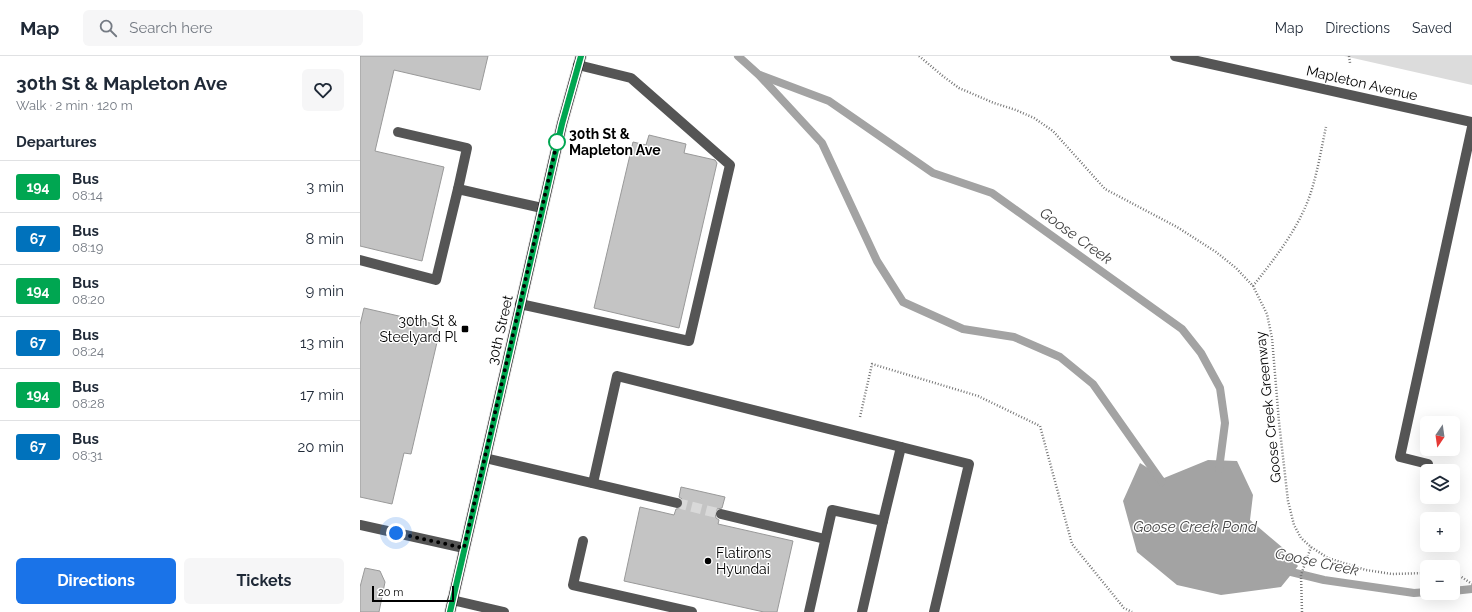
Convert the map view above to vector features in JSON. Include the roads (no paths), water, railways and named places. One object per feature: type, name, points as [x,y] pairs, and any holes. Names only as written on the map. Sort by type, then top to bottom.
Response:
[{"type":"main road","name":"30th Street","points":[[450,612],[542,208],[562,124],[580,60]]},
{"type":"street","name":"Mapleton Avenue","points":[[1176,56],[1472,122]]},
{"type":"street","points":[[520,304],[689,341],[730,165],[631,78],[580,60]]},
{"type":"street","points":[[1428,464],[1400,457],[1472,127]]},
{"type":"street","points":[[360,260],[436,280],[467,148],[398,132]]},
{"type":"street","points":[[458,189],[542,208]]},
{"type":"street","points":[[592,483],[617,376],[969,464],[934,612]]},
{"type":"street","points":[[862,612],[901,447]]},
{"type":"street","points":[[485,458],[677,503]]},
{"type":"street","points":[[808,612],[832,510],[883,521]]},
{"type":"street","points":[[721,514],[825,539]]},
{"type":"street","points":[[360,525],[464,548]]},
{"type":"street","points":[[583,541],[573,585],[692,612]]},
{"type":"street","points":[[452,600],[504,612]]},
{"type":"water","name":"Goose Creek Pond","points":[[1208,460],[1237,461],[1253,495],[1250,520],[1283,548],[1298,566],[1281,587],[1221,595],[1177,585],[1137,552],[1123,501],[1140,463],[1164,478]]},
{"type":"waterway","name":"Goose Creek","points":[[738,56],[759,75],[822,143],[877,261],[903,302],[963,329],[1014,337],[1060,357],[1093,384],[1162,482]]},
{"type":"waterway","name":"Goose Creek","points":[[760,75],[829,101],[933,173],[992,193],[1182,329],[1201,353],[1220,388],[1225,423],[1219,469]]},
{"type":"waterway","name":"Goose Creek","points":[[1283,570],[1324,580],[1414,593],[1420,593]]},
{"type":"waterway","name":"Goose Creek","points":[[1460,590],[1472,589]]},
{"type":"tunnel","points":[[677,503],[721,514]]},
{"type":"place","name":"30th St & Mapleton Ave","points":[[557,142]]},
{"type":"place","name":"30th St & Steelyard Pl","points":[[465,329]]},
{"type":"place","name":"Flatirons Hyundai","points":[[708,561]]}]
